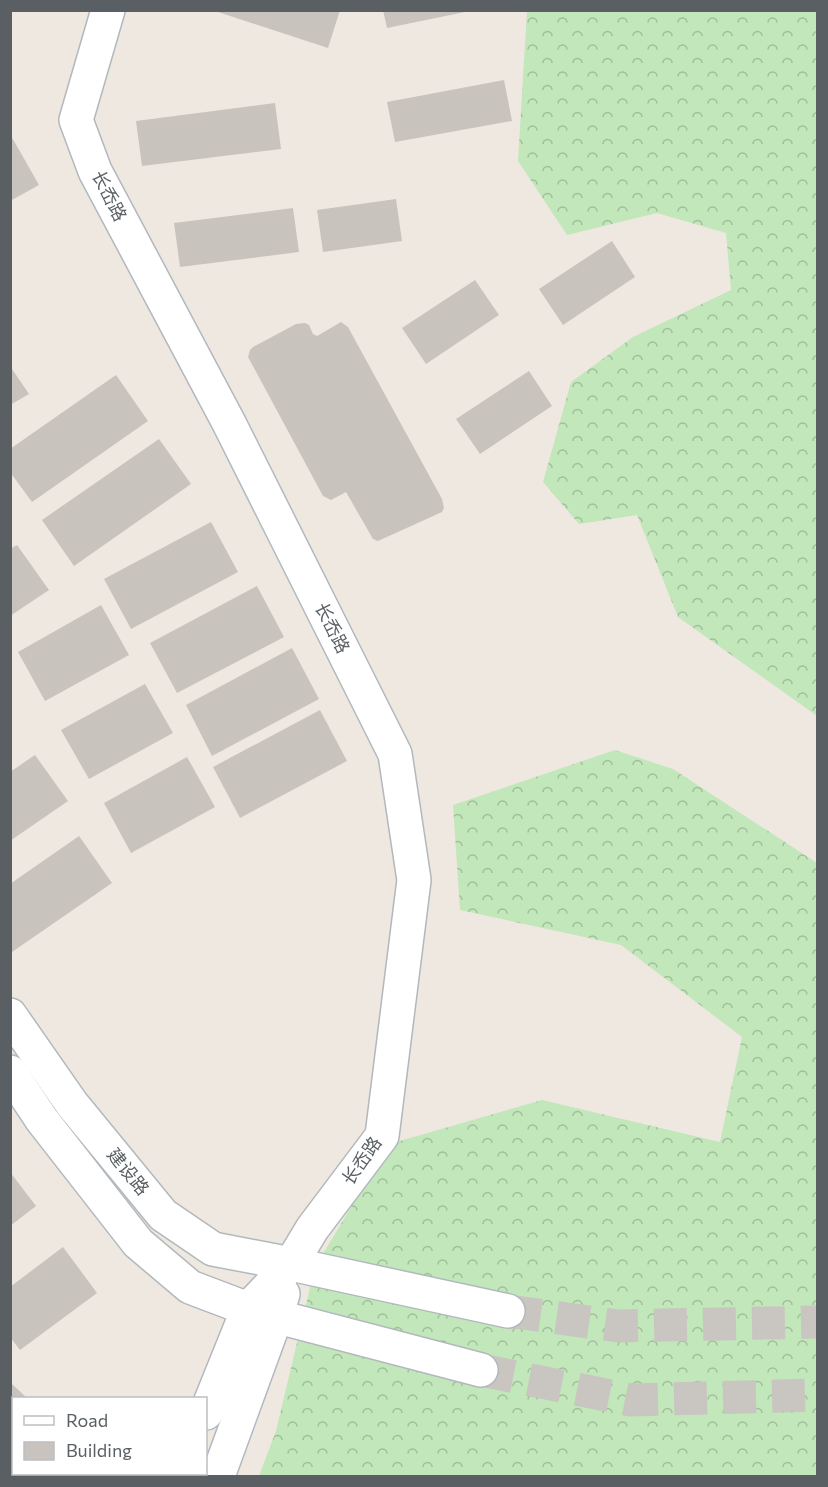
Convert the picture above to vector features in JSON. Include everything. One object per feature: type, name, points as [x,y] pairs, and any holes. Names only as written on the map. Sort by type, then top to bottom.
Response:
[{"type":"main road","name":"长岙路","points":[[108,10],[76,120],[94,171],[229,423],[395,754],[414,880],[382,1136],[312,1229],[291,1264]]},
{"type":"main road","name":"建设路","points":[[10,1015],[72,1104],[163,1215],[213,1249],[508,1311]]},
{"type":"main road","name":"建设路","points":[[10,1072],[42,1120],[138,1243],[190,1287],[262,1313],[481,1371]]},
{"type":"main road","points":[[207,1411],[291,1264]]},
{"type":"main road","points":[[218,1476],[262,1313]]},
{"type":"green space","points":[[527,11],[817,11],[817,716],[678,617],[637,515],[579,524],[543,482],[571,382],[633,337],[731,290],[726,233],[657,213],[567,235],[518,161]]},
{"type":"green space","points":[[615,750],[673,769],[817,863],[817,1476],[259,1476],[276,1431],[315,1267],[389,1144],[542,1100],[720,1142],[742,1037],[621,945],[460,910],[453,805]]},
{"type":"building","points":[[212,10],[340,10],[328,48]]},
{"type":"building","points":[[383,10],[465,10],[465,12],[387,28]]},
{"type":"building","points":[[504,80],[512,121],[395,142],[387,102]]},
{"type":"building","points":[[275,103],[281,149],[142,166],[136,121]]},
{"type":"building","points":[[10,134],[39,185],[10,201]]},
{"type":"building","points":[[396,199],[402,241],[323,252],[317,210]]},
{"type":"building","points":[[293,208],[299,252],[180,267],[174,223]]},
{"type":"building","points":[[612,241],[635,277],[563,325],[539,289]]},
{"type":"building","points":[[475,280],[499,315],[426,364],[402,328]]},
{"type":"building","points":[[341,322],[348,327],[442,499],[444,508],[442,512],[378,541],[373,539],[346,492],[331,500],[323,496],[248,357],[253,347],[296,324],[309,325],[313,334],[317,336]]},
{"type":"building","points":[[10,366],[29,394],[10,405]]},
{"type":"building","points":[[529,371],[552,406],[480,454],[456,419]]},
{"type":"building","points":[[116,375],[148,421],[32,502],[10,472],[10,449]]},
{"type":"building","points":[[159,439],[191,484],[74,566],[42,520]]},
{"type":"building","points":[[211,522],[238,572],[131,629],[104,579]]},
{"type":"building","points":[[17,545],[49,590],[10,616],[10,549]]},
{"type":"building","points":[[257,586],[284,637],[177,693],[150,643]]},
{"type":"building","points":[[101,605],[129,655],[45,701],[18,652]]},
{"type":"building","points":[[292,648],[319,699],[212,756],[186,705]]},
{"type":"building","points":[[145,684],[173,733],[89,779],[61,730]]},
{"type":"building","points":[[320,710],[347,761],[240,818],[213,767]]},
{"type":"building","points":[[35,755],[68,801],[10,841],[10,772]]},
{"type":"building","points":[[187,757],[215,807],[131,853],[104,803]]},
{"type":"building","points":[[79,836],[112,883],[12,952],[10,949],[10,884]]},
{"type":"building","points":[[10,1172],[36,1206],[10,1226]]},
{"type":"building","points":[[63,1247],[97,1293],[20,1350],[10,1337],[10,1287]]},
{"type":"building","points":[[12,1384],[26,1397],[12,1397],[12,1464],[10,1465],[10,1385]]},
{"type":"tunnel","points":[[508,1311],[618,1326],[818,1322]]},
{"type":"tunnel","points":[[481,1370],[631,1400],[818,1395]]}]
